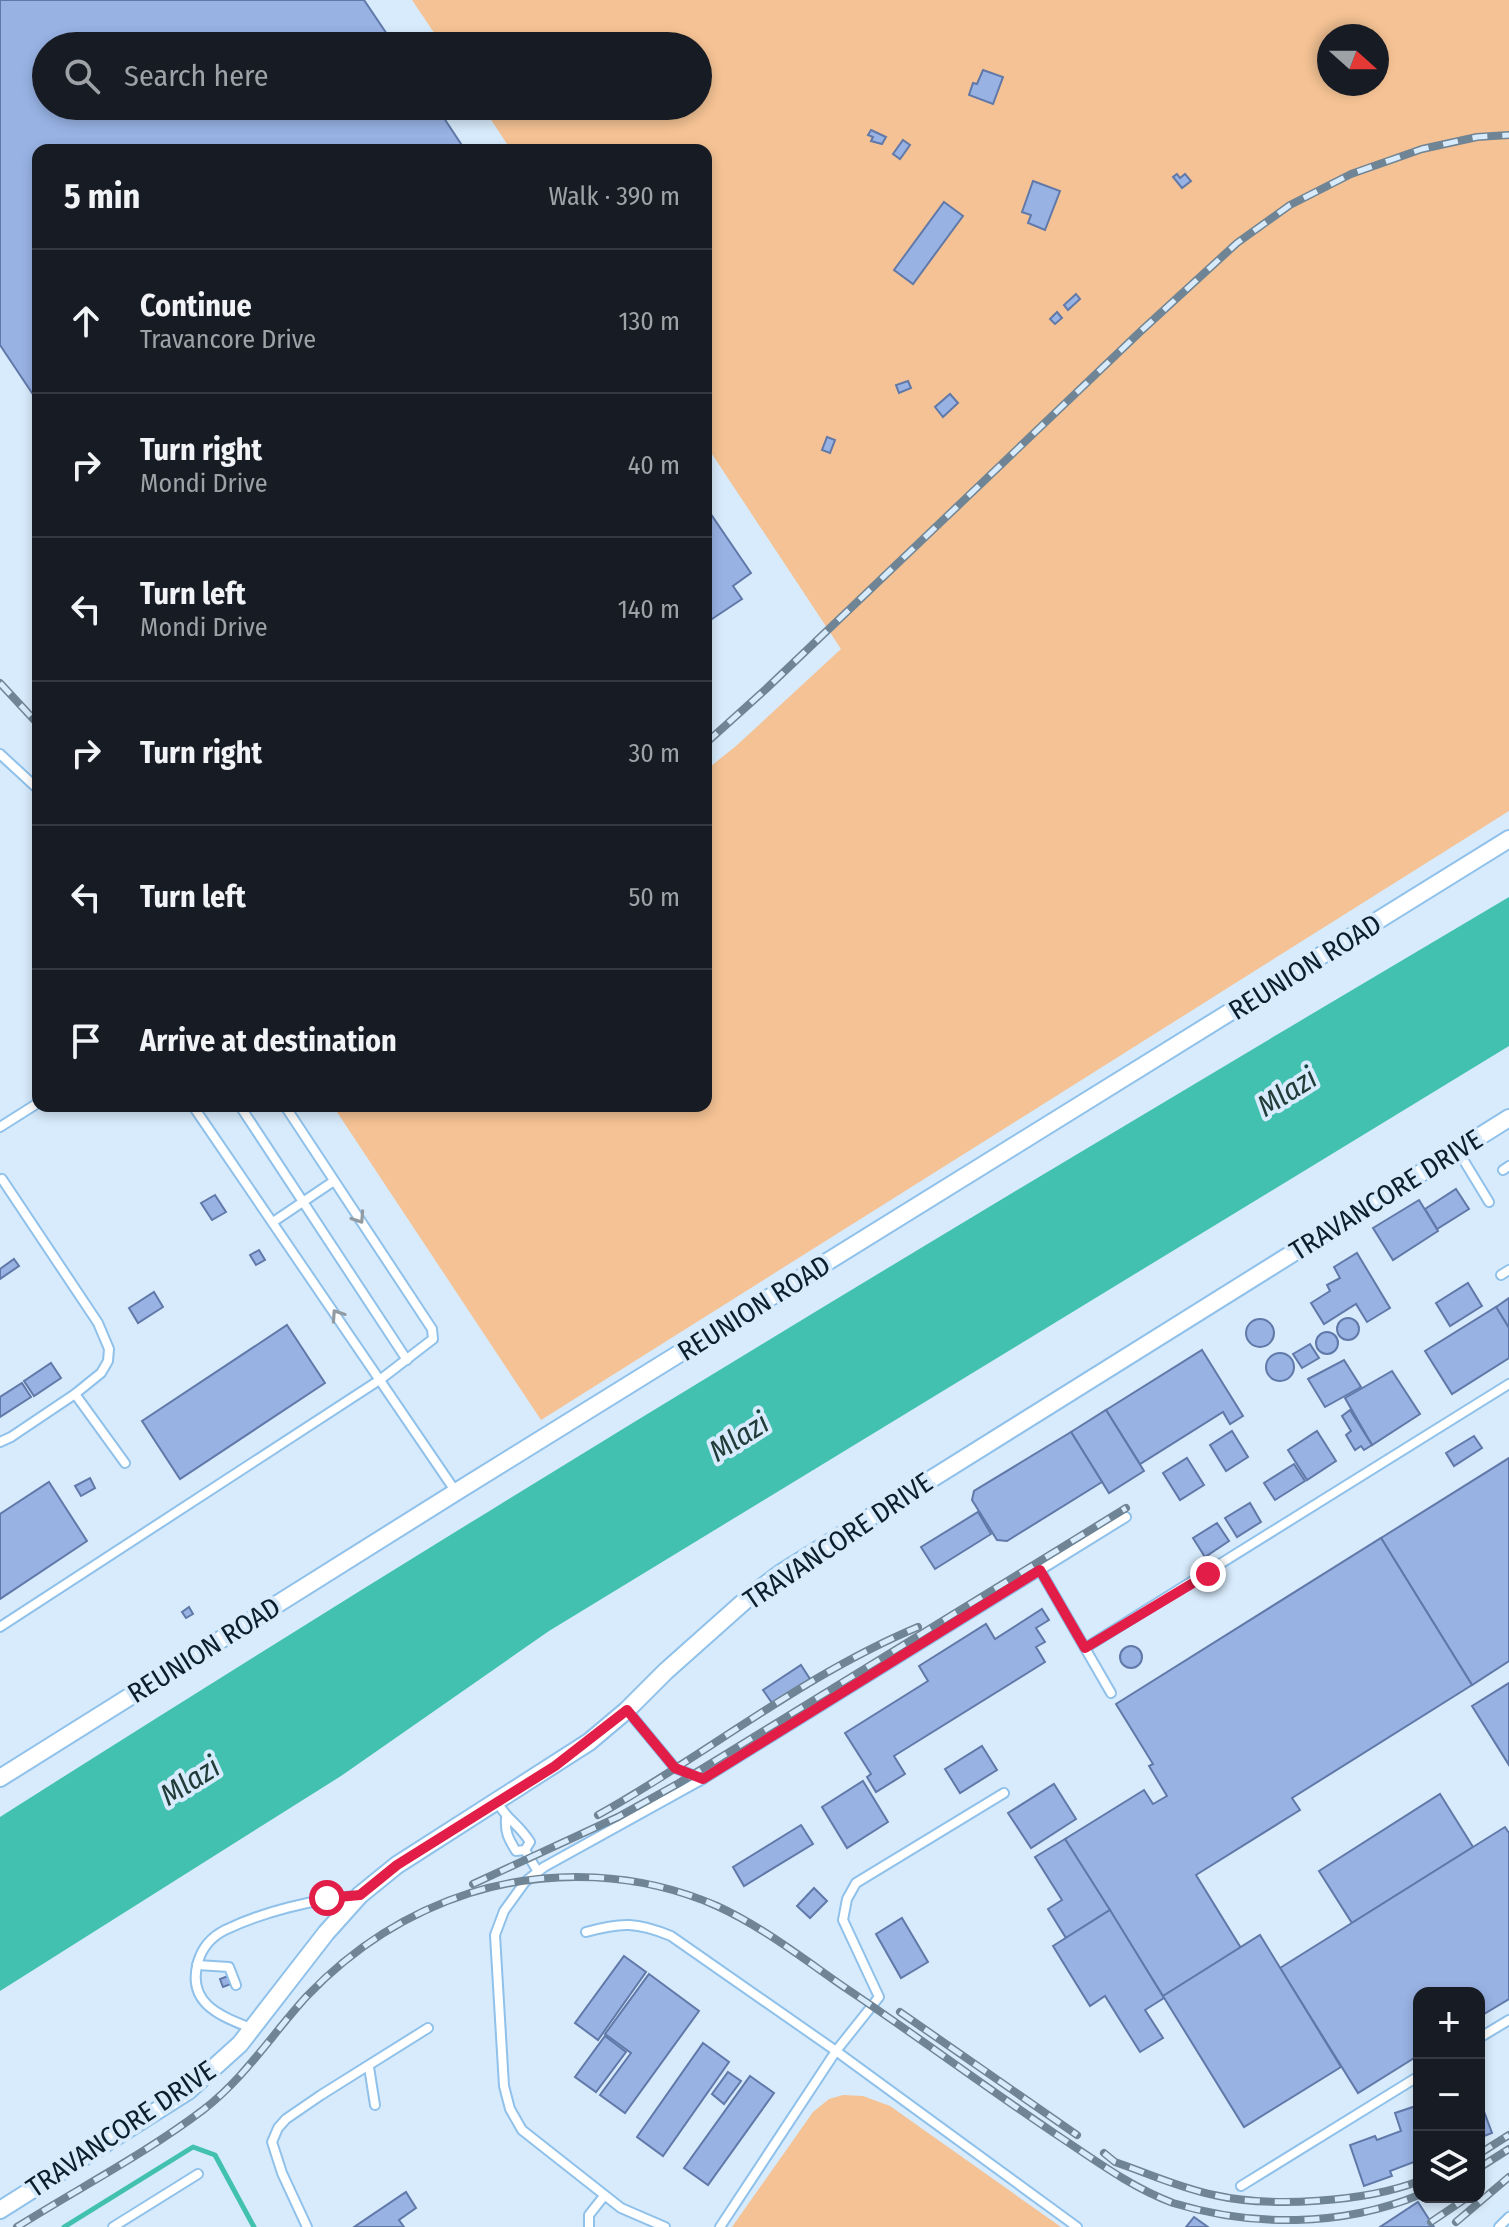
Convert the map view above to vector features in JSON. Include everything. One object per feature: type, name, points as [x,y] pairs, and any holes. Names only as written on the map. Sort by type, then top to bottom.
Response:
[{"type":"street","name":"REUNION ROAD","points":[[0,1778],[1509,839]]},
{"type":"street","name":"TRAVANCORE DRIVE","points":[[0,2210],[188,2091],[240,2044],[326,1933],[360,1895],[397,1865],[577,1750],[627,1710],[748,1598],[781,1573],[1509,1118]]},
{"type":"lane","points":[[0,754],[32,783]]},
{"type":"lane","points":[[0,1127],[32,1107]]},
{"type":"lane","points":[[197,1112],[456,1492]]},
{"type":"lane","points":[[244,1112],[407,1360]]},
{"type":"lane","points":[[0,1627],[381,1379],[433,1339],[432,1329],[289,1112]]},
{"type":"lane","points":[[1457,1150],[1489,1202]]},
{"type":"lane","points":[[0,1442],[75,1394],[101,1373],[108,1361],[109,1349],[106,1337],[2,1179]]},
{"type":"lane","points":[[273,1222],[334,1181]]},
{"type":"lane","points":[[1085,1648],[1509,1384]]},
{"type":"lane","points":[[75,1394],[125,1463]]},
{"type":"lane","points":[[661,2226],[621,2208],[604,2196],[522,2130],[510,2109],[504,2086],[495,1935],[504,1911],[525,1882],[538,1872],[703,1779],[1126,1517]]},
{"type":"lane","points":[[1040,1570],[1111,1693]]},
{"type":"lane","points":[[627,1710],[675,1768],[703,1779]]},
{"type":"lane","points":[[720,2227],[836,2051],[879,1997],[843,1920],[847,1899],[856,1883],[1004,1793]]},
{"type":"lane","points":[[497,1802],[506,1818],[505,1832],[511,1843],[516,1851],[525,1850]]},
{"type":"lane","points":[[506,1818],[518,1824],[530,1842],[525,1850]]},
{"type":"lane","points":[[525,1850],[538,1872]]},
{"type":"lane","points":[[253,2029],[212,2009],[197,1994],[195,1973],[202,1949],[223,1931],[273,1913],[327,1898],[360,1895]]},
{"type":"lane","points":[[586,1932],[629,1923],[671,1936],[836,2051],[1077,2227]]},
{"type":"lane","points":[[197,1965],[229,1967],[236,1985]]},
{"type":"lane","points":[[1485,2034],[1509,2020]]},
{"type":"lane","points":[[307,2227],[282,2173],[272,2142],[278,2128],[286,2119],[428,2028]]},
{"type":"lane","points":[[369,2067],[375,2105]]},
{"type":"lane","points":[[1241,2186],[1413,2080]]},
{"type":"lane","points":[[113,2227],[198,2174]]},
{"type":"lane","points":[[589,2227],[589,2215],[604,2196]]},
{"type":"lane","points":[[1499,2227],[1509,2217]]},
{"type":"shaded area","points":[[412,0],[1509,0],[1509,811],[541,1420],[337,1112],[712,1112],[712,765],[841,649],[712,454],[712,144],[507,144],[491,120],[712,120],[712,32],[434,32]]},
{"type":"shaded area","points":[[843,2095],[863,2096],[890,2106],[1061,2227],[732,2227],[813,2112],[829,2099]]},
{"type":"water","name":"Mlazi","points":[[1509,897],[1509,1046],[549,1631],[341,1776],[0,1991],[0,1817],[374,1582],[751,1351]]},
{"type":"building","points":[[0,0],[364,0],[386,32],[32,32],[32,120],[445,120],[461,144],[32,144],[32,393],[0,345]]},
{"type":"building","points":[[983,70],[1003,77],[993,104],[969,95]]},
{"type":"building","points":[[871,130],[886,137],[882,144],[871,141],[873,137],[868,135]]},
{"type":"building","points":[[903,140],[910,145],[900,159],[893,154]]},
{"type":"building","points":[[1177,174],[1180,178],[1185,174],[1191,181],[1182,188],[1173,177]]},
{"type":"building","points":[[1033,181],[1060,191],[1045,230],[1028,223],[1031,215],[1022,212]]},
{"type":"building","points":[[944,202],[963,216],[913,284],[894,270]]},
{"type":"building","points":[[1076,294],[1080,299],[1068,310],[1064,305]]},
{"type":"building","points":[[1057,312],[1062,318],[1055,324],[1050,319]]},
{"type":"building","points":[[908,381],[911,388],[899,393],[896,385]]},
{"type":"building","points":[[950,394],[958,403],[943,417],[935,407]]},
{"type":"building","points":[[827,437],[835,440],[830,453],[822,450]]},
{"type":"building","points":[[712,516],[751,573],[733,586],[742,599],[712,619]]},
{"type":"building","points":[[1456,1189],[1469,1209],[1437,1229],[1425,1209]]},
{"type":"building","points":[[215,1195],[226,1212],[212,1220],[201,1203]]},
{"type":"building","points":[[1419,1200],[1438,1231],[1393,1260],[1373,1228]]},
{"type":"building","points":[[259,1250],[265,1260],[256,1265],[250,1255]]},
{"type":"building","points":[[1357,1253],[1390,1308],[1367,1322],[1356,1304],[1324,1324],[1311,1303],[1330,1291],[1327,1285],[1340,1278],[1334,1267]]},
{"type":"building","points":[[14,1259],[19,1266],[0,1279],[0,1269]]},
{"type":"building","points":[[1468,1283],[1482,1306],[1450,1326],[1436,1303]]},
{"type":"building","points":[[154,1292],[163,1307],[138,1323],[129,1308]]},
{"type":"building","points":[[1509,1298],[1509,1328],[1496,1307]]},
{"type":"building","points":[[1496,1307],[1509,1328],[1509,1358],[1452,1394],[1425,1351]]},
{"type":"building","points":[[1344,1318],[1352,1318],[1359,1329],[1352,1340],[1344,1340],[1337,1333],[1337,1325]]},
{"type":"building","points":[[1260,1319],[1270,1323],[1274,1333],[1270,1343],[1260,1347],[1250,1343],[1246,1333],[1250,1323]]},
{"type":"building","points":[[287,1325],[325,1383],[180,1479],[142,1421]]},
{"type":"building","points":[[1327,1332],[1338,1343],[1327,1354],[1316,1343]]},
{"type":"building","points":[[1310,1344],[1319,1358],[1302,1368],[1293,1354]]},
{"type":"building","points":[[1202,1350],[1243,1416],[1230,1424],[1223,1412],[1140,1464],[1106,1410]]},
{"type":"building","points":[[1280,1353],[1290,1357],[1294,1367],[1290,1377],[1280,1381],[1270,1377],[1266,1367],[1270,1357]]},
{"type":"building","points":[[1344,1360],[1361,1387],[1325,1407],[1308,1379]]},
{"type":"building","points":[[51,1363],[61,1378],[34,1396],[24,1381]]},
{"type":"building","points":[[1392,1371],[1420,1414],[1372,1445],[1345,1398]]},
{"type":"building","points":[[22,1383],[31,1397],[0,1417],[0,1397]]},
{"type":"building","points":[[1106,1410],[1144,1471],[1109,1493],[1071,1432]]},
{"type":"building","points":[[1350,1410],[1372,1445],[1364,1450],[1361,1446],[1355,1450],[1346,1435],[1351,1431],[1342,1416]]},
{"type":"building","points":[[1232,1431],[1248,1457],[1226,1471],[1210,1445]]},
{"type":"building","points":[[1317,1431],[1336,1461],[1307,1480],[1288,1450]]},
{"type":"building","points":[[1071,1432],[1102,1482],[1007,1541],[997,1540],[972,1500],[974,1491]]},
{"type":"building","points":[[1474,1436],[1482,1448],[1454,1466],[1446,1453]]},
{"type":"building","points":[[1187,1458],[1204,1485],[1180,1500],[1163,1473]]},
{"type":"building","points":[[1509,1458],[1509,1661],[1472,1685],[1381,1538]]},
{"type":"building","points":[[1294,1464],[1305,1481],[1275,1500],[1264,1483]]},
{"type":"building","points":[[90,1478],[95,1488],[81,1496],[75,1486]]},
{"type":"building","points":[[49,1482],[87,1541],[0,1599],[0,1514]]},
{"type":"building","points":[[1250,1503],[1261,1522],[1237,1537],[1225,1518]]},
{"type":"building","points":[[978,1512],[991,1534],[935,1569],[921,1547]]},
{"type":"building","points":[[1217,1523],[1229,1541],[1205,1557],[1193,1538]]},
{"type":"building","points":[[1381,1538],[1472,1685],[1292,1798],[1300,1810],[1196,1875],[1241,1948],[1163,1996],[1065,1839],[1144,1790],[1153,1804],[1167,1796],[1149,1766],[1153,1764],[1116,1704]]},
{"type":"building","points":[[189,1607],[193,1614],[186,1618],[182,1612]]},
{"type":"building","points":[[1042,1609],[1049,1620],[1036,1628],[1045,1642],[1036,1647],[1045,1662],[894,1756],[905,1774],[876,1792],[867,1777],[871,1774],[845,1733],[928,1681],[919,1666],[986,1624],[995,1639]]},
{"type":"building","points":[[1131,1646],[1139,1649],[1142,1657],[1139,1665],[1131,1668],[1123,1665],[1120,1657],[1123,1649]]},
{"type":"building","points":[[801,1665],[810,1679],[772,1703],[763,1690]]},
{"type":"building","points":[[1509,1683],[1509,1765],[1472,1706]]},
{"type":"building","points":[[982,1746],[997,1770],[960,1793],[945,1769]]},
{"type":"building","points":[[863,1781],[888,1822],[847,1848],[822,1807]]},
{"type":"building","points":[[1054,1784],[1076,1819],[1031,1848],[1008,1813]]},
{"type":"building","points":[[1440,1794],[1473,1847],[1352,1923],[1319,1871]]},
{"type":"building","points":[[801,1825],[813,1844],[744,1886],[733,1867]]},
{"type":"building","points":[[1505,1827],[1509,1833],[1509,1999],[1485,2013],[1485,1987],[1413,1987],[1413,2059],[1358,2093],[1280,1968]]},
{"type":"building","points":[[1065,1839],[1110,1910],[1066,1938],[1048,1909],[1062,1900],[1035,1857]]},
{"type":"building","points":[[814,1888],[827,1901],[810,1918],[797,1906]]},
{"type":"building","points":[[1110,1910],[1164,1998],[1145,2010],[1163,2038],[1140,2052],[1105,1996],[1090,2006],[1053,1946]]},
{"type":"building","points":[[902,1918],[928,1962],[901,1978],[876,1934]]},
{"type":"building","points":[[1260,1935],[1341,2067],[1244,2127],[1163,1996]]},
{"type":"building","points":[[624,1956],[646,1972],[598,2040],[575,2023]]},
{"type":"building","points":[[649,1974],[699,2011],[625,2113],[600,2095],[631,2053],[605,2034]]},
{"type":"building","points":[[228,1976],[231,1984],[223,1987],[220,1979]]},
{"type":"building","points":[[605,2036],[626,2052],[596,2092],[575,2077]]},
{"type":"building","points":[[703,2043],[729,2062],[663,2156],[637,2137]]},
{"type":"building","points":[[728,2072],[741,2081],[724,2104],[712,2094]]},
{"type":"building","points":[[750,2076],[774,2093],[708,2185],[684,2168]]},
{"type":"building","points":[[1413,2107],[1413,2162],[1390,2171],[1392,2176],[1364,2186],[1350,2145],[1401,2131],[1395,2113]]},
{"type":"building","points":[[1485,2114],[1492,2133],[1485,2136]]},
{"type":"building","points":[[406,2192],[416,2208],[399,2220],[404,2227],[354,2227]]},
{"type":"building","points":[[1419,2203],[1434,2227],[1380,2227]]},
{"type":"building","points":[[1194,2217],[1208,2227],[1186,2227]]},
{"type":"waterway","points":[[64,2227],[193,2147],[215,2155],[254,2227]]},
{"type":"railway","points":[[712,738],[1237,243],[1290,205],[1351,174],[1422,149],[1477,137],[1509,135]]},
{"type":"railway","points":[[0,683],[32,718]]},
{"type":"railway","points":[[473,1884],[618,1817],[679,1783],[1126,1508]]},
{"type":"railway","points":[[598,1815],[835,1668],[918,1627]]},
{"type":"railway","points":[[17,2227],[135,2156],[203,2110],[232,2084],[324,1979],[382,1934],[424,1911],[470,1893],[500,1885],[563,1877],[595,1877],[657,1886],[734,1914],[784,1944],[1097,2162],[1173,2203],[1234,2216],[1296,2220],[1359,2213],[1413,2197]]},
{"type":"railway","points":[[900,2012],[1077,2135]]},
{"type":"railway","points":[[1485,2150],[1509,2135]]},
{"type":"railway","points":[[1485,2164],[1509,2149]]},
{"type":"railway","points":[[1104,2153],[1115,2162],[1176,2184],[1237,2199],[1318,2201],[1372,2194],[1413,2183]]},
{"type":"railway","points":[[1456,2222],[1509,2177]]},
{"type":"railway","points":[[1431,2222],[1459,2203]]},
{"type":"route","points":[[327,1898],[360,1895],[397,1865],[555,1766],[627,1710],[675,1768],[703,1779],[1040,1570],[1085,1648],[1208,1574]]}]
